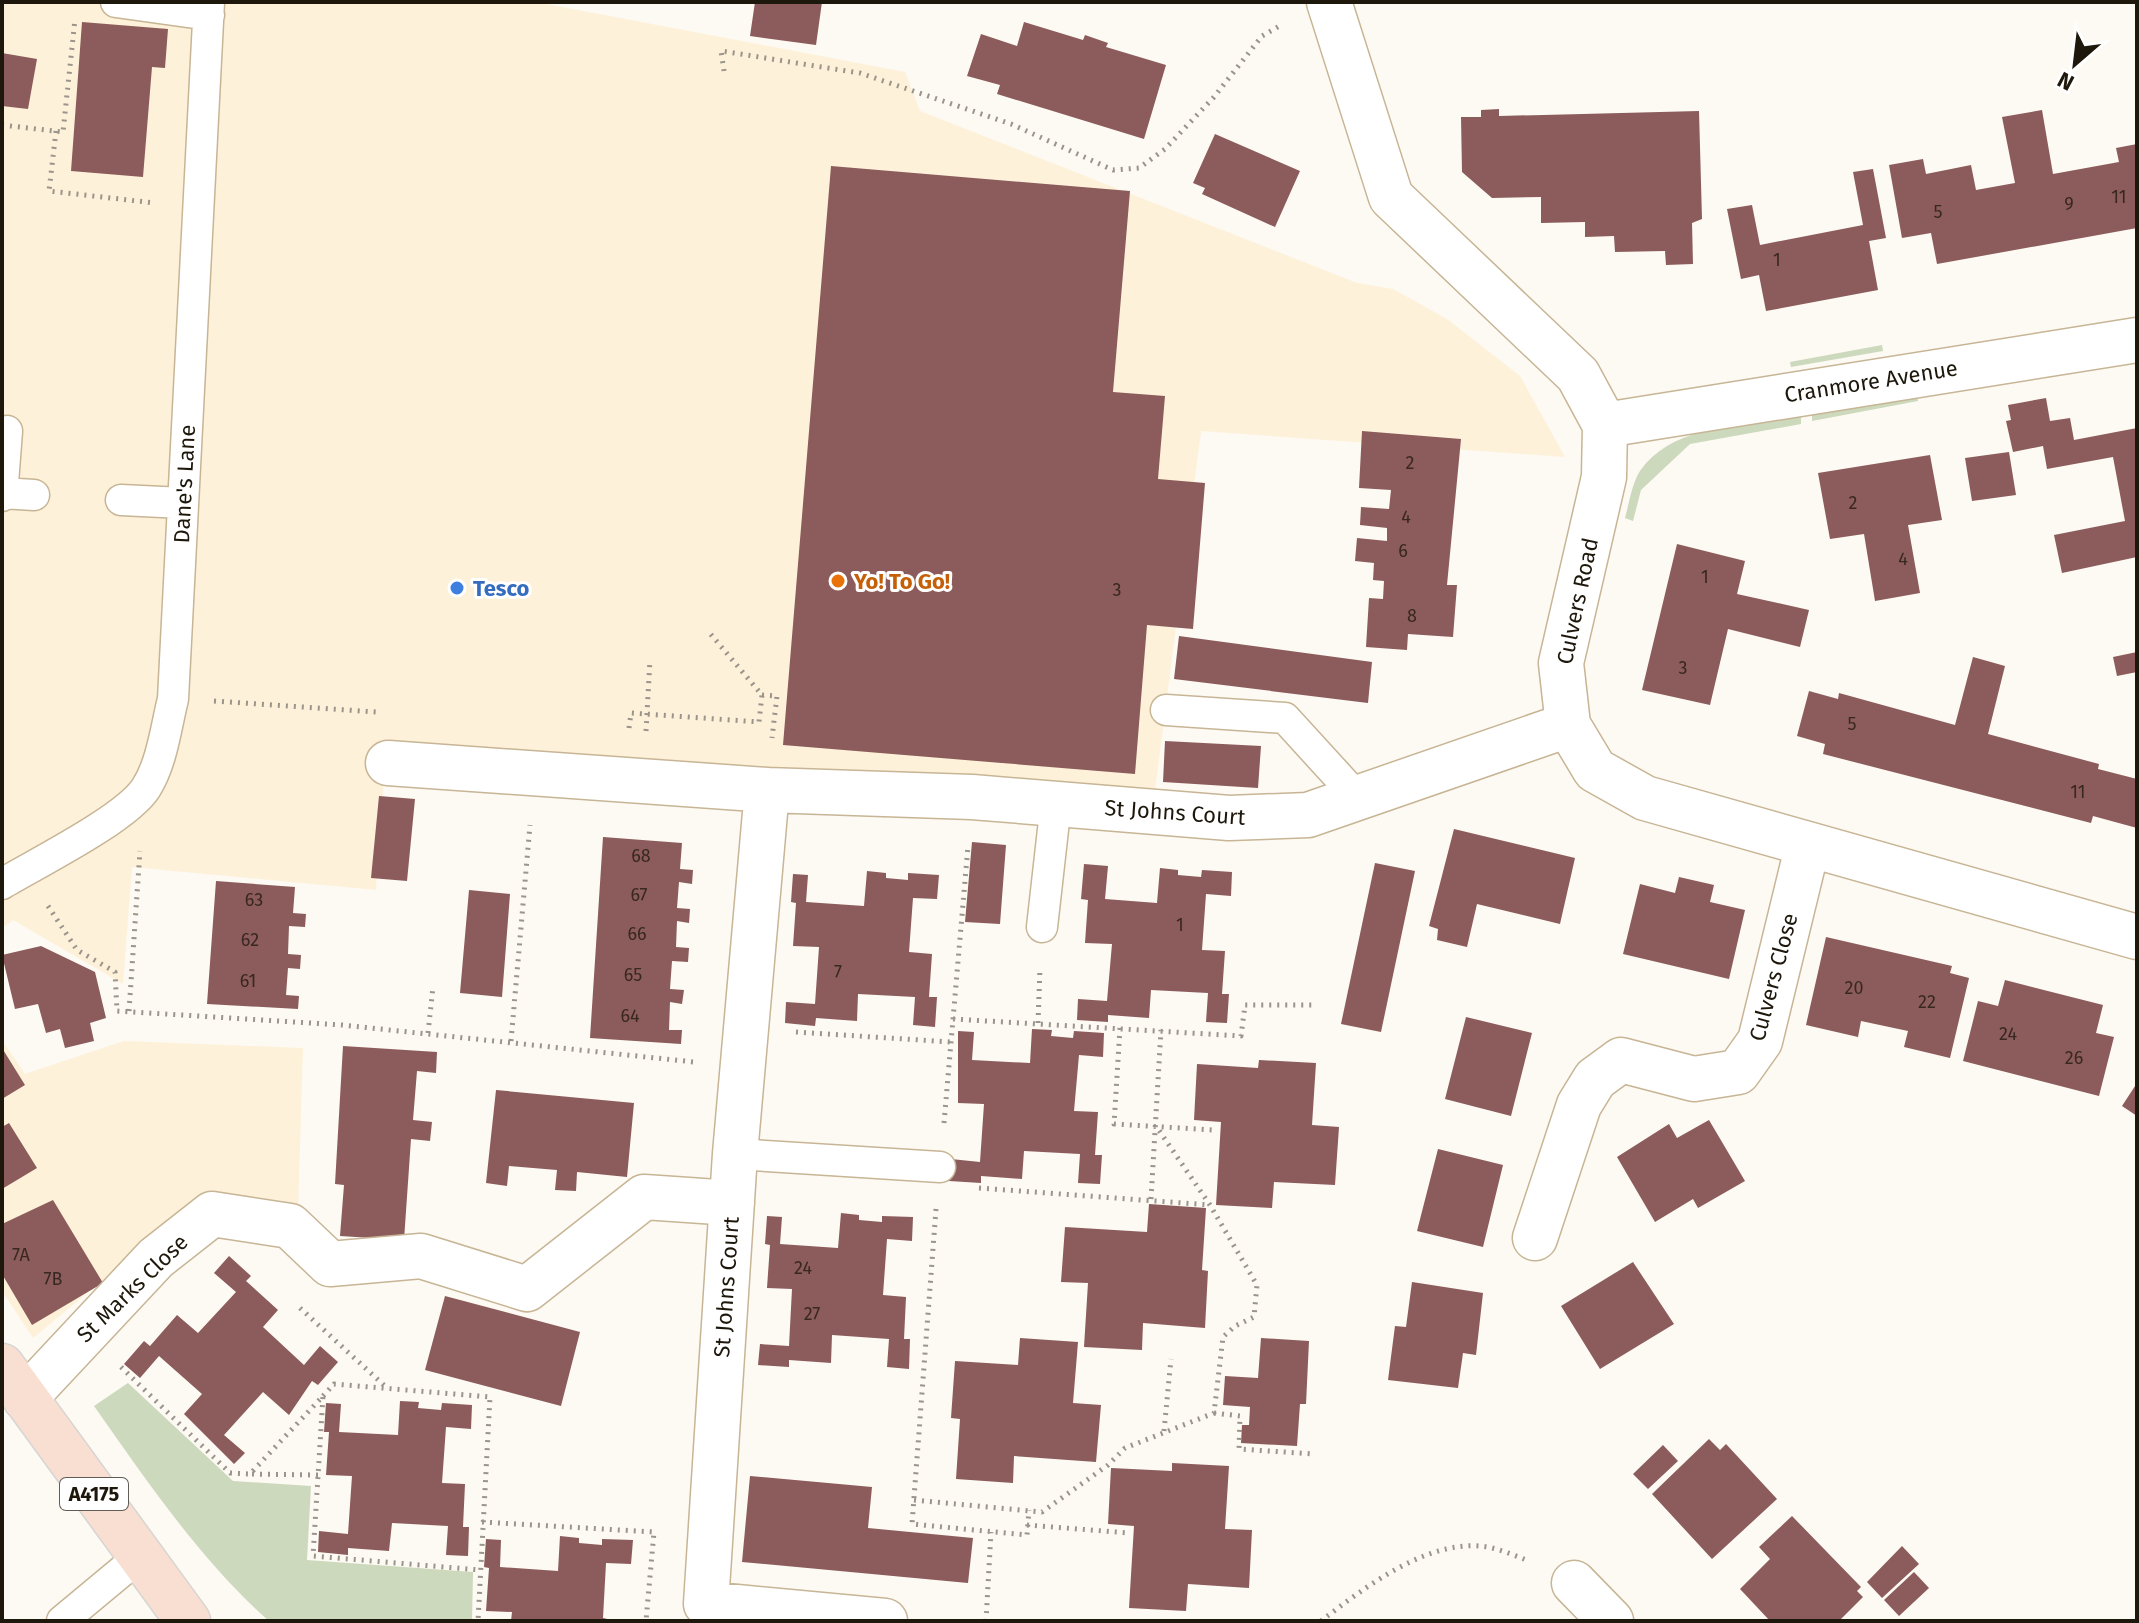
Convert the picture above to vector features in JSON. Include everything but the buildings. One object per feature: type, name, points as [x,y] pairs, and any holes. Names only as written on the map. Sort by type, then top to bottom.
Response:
[{"type":"main road","name":"A4175","points":[[13,1382],[188,1621]]},
{"type":"street","name":"Culvers Road","points":[[1329,2],[1391,197],[1578,375],[1605,425],[1604,477],[1561,663],[1568,725],[1595,770],[1645,798],[2137,937]]},
{"type":"street","name":"Cranmore Avenue","points":[[1605,425],[2137,340]]},
{"type":"street","name":"St Johns Court","points":[[388,763],[767,790],[972,797],[1229,818],[1308,815],[1568,725]]},
{"type":"street","name":"St Johns Court","points":[[767,790],[735,1154],[706,1604],[885,1621]]},
{"type":"street","name":"Culvers Close","points":[[1535,1238],[1579,1105],[1595,1079],[1621,1060],[1694,1079],[1738,1072],[1760,1041],[1808,844]]},
{"type":"street","name":"St Marks Close","points":[[13,1382],[156,1258],[212,1214],[290,1226],[330,1264],[421,1256],[527,1289],[644,1197],[732,1203]]},
{"type":"street","points":[[1574,1583],[1611,1621]]},
{"type":"lane","points":[[116,2],[209,8]]},
{"type":"lane","name":"Dane's Lane","points":[[14,878],[111,818],[145,790],[162,746],[173,699],[209,8]]},
{"type":"lane","points":[[7,431],[2,494],[34,495]]},
{"type":"lane","points":[[121,500],[183,503]]},
{"type":"lane","points":[[1166,710],[1285,718],[1358,798]]},
{"type":"lane","points":[[1042,927],[1056,803]]},
{"type":"lane","points":[[735,1154],[939,1176]]},
{"type":"lane","points":[[62,1621],[139,1557]]},
{"type":"path","points":[[2,125],[63,132],[75,16]]},
{"type":"path","points":[[724,71],[721,51],[860,73],[1011,124],[1113,170],[1139,168],[1165,149],[1214,97],[1262,36],[1286,23]]},
{"type":"path","points":[[56,131],[49,191],[199,208]]},
{"type":"path","points":[[708,631],[762,695],[777,696],[774,738],[760,737]]},
{"type":"path","points":[[646,737],[650,660]]},
{"type":"path","points":[[615,727],[631,728],[631,713],[759,722],[762,695]]},
{"type":"path","points":[[173,699],[378,712]]},
{"type":"path","points":[[511,1041],[535,772]]},
{"type":"path","points":[[129,1011],[145,790]]},
{"type":"path","points":[[972,797],[912,1524],[1027,1535],[1029,1510]]},
{"type":"path","points":[[14,878],[77,950],[115,972],[117,1011],[511,1041],[744,1048],[951,1042]]},
{"type":"path","points":[[1038,1023],[1042,927]]},
{"type":"path","points":[[428,1033],[433,987]]},
{"type":"path","points":[[953,1019],[1241,1036],[1245,1005],[1313,1005]]},
{"type":"path","points":[[1120,1027],[1114,1124],[1213,1130]]},
{"type":"path","points":[[1151,1199],[1161,1030]]},
{"type":"path","points":[[1156,1126],[1210,1205],[1257,1285],[1254,1317],[1235,1326],[1223,1337],[1214,1413]]},
{"type":"path","points":[[939,1176],[1210,1205]]},
{"type":"path","points":[[298,1307],[387,1388]]},
{"type":"path","points":[[109,1373],[128,1353]]},
{"type":"path","points":[[1164,1431],[1171,1359]]},
{"type":"path","points":[[117,1364],[230,1473],[318,1475]]},
{"type":"path","points":[[250,1474],[334,1384],[490,1397],[478,1621]]},
{"type":"path","points":[[323,1396],[313,1556],[480,1570]]},
{"type":"path","points":[[914,1500],[1042,1512],[1108,1465],[1125,1448],[1214,1413],[1240,1416],[1239,1449],[1314,1454]]},
{"type":"path","points":[[482,1522],[654,1532],[646,1621]]},
{"type":"path","points":[[1027,1525],[1129,1533]]},
{"type":"path","points":[[986,1621],[991,1532]]},
{"type":"path","points":[[1321,1621],[1402,1565],[1445,1551],[1486,1547],[1533,1562],[1574,1583]]},
{"type":"shaded area","points":[[2,2],[536,2],[905,72],[920,111],[1357,283],[1393,289],[1447,319],[1520,376],[1565,457],[1201,431],[1155,790],[386,744],[376,890],[132,867],[123,984],[13,920],[2,928]]},
{"type":"shaded area","points":[[2,1040],[25,1074],[124,1041],[303,1048],[298,1210],[203,1197],[33,1338],[2,1291]]},
{"type":"green space","points":[[1882,345],[1883,351],[1791,367],[1790,362]]},
{"type":"green space","points":[[1917,394],[1918,401],[1812,421],[1812,414]]},
{"type":"green space","points":[[1801,416],[1801,424],[1690,444],[1641,490],[1633,521],[1625,518],[1640,471],[1654,455],[1672,443],[1714,429]]},
{"type":"green space","points":[[128,1383],[233,1481],[311,1486],[307,1560],[473,1572],[472,1621],[269,1621],[197,1546],[94,1406]]},
{"type":"place","name":"Yo! To Go!","points":[[838,581]]},
{"type":"place","name":"Tesco","points":[[457,588]]}]
